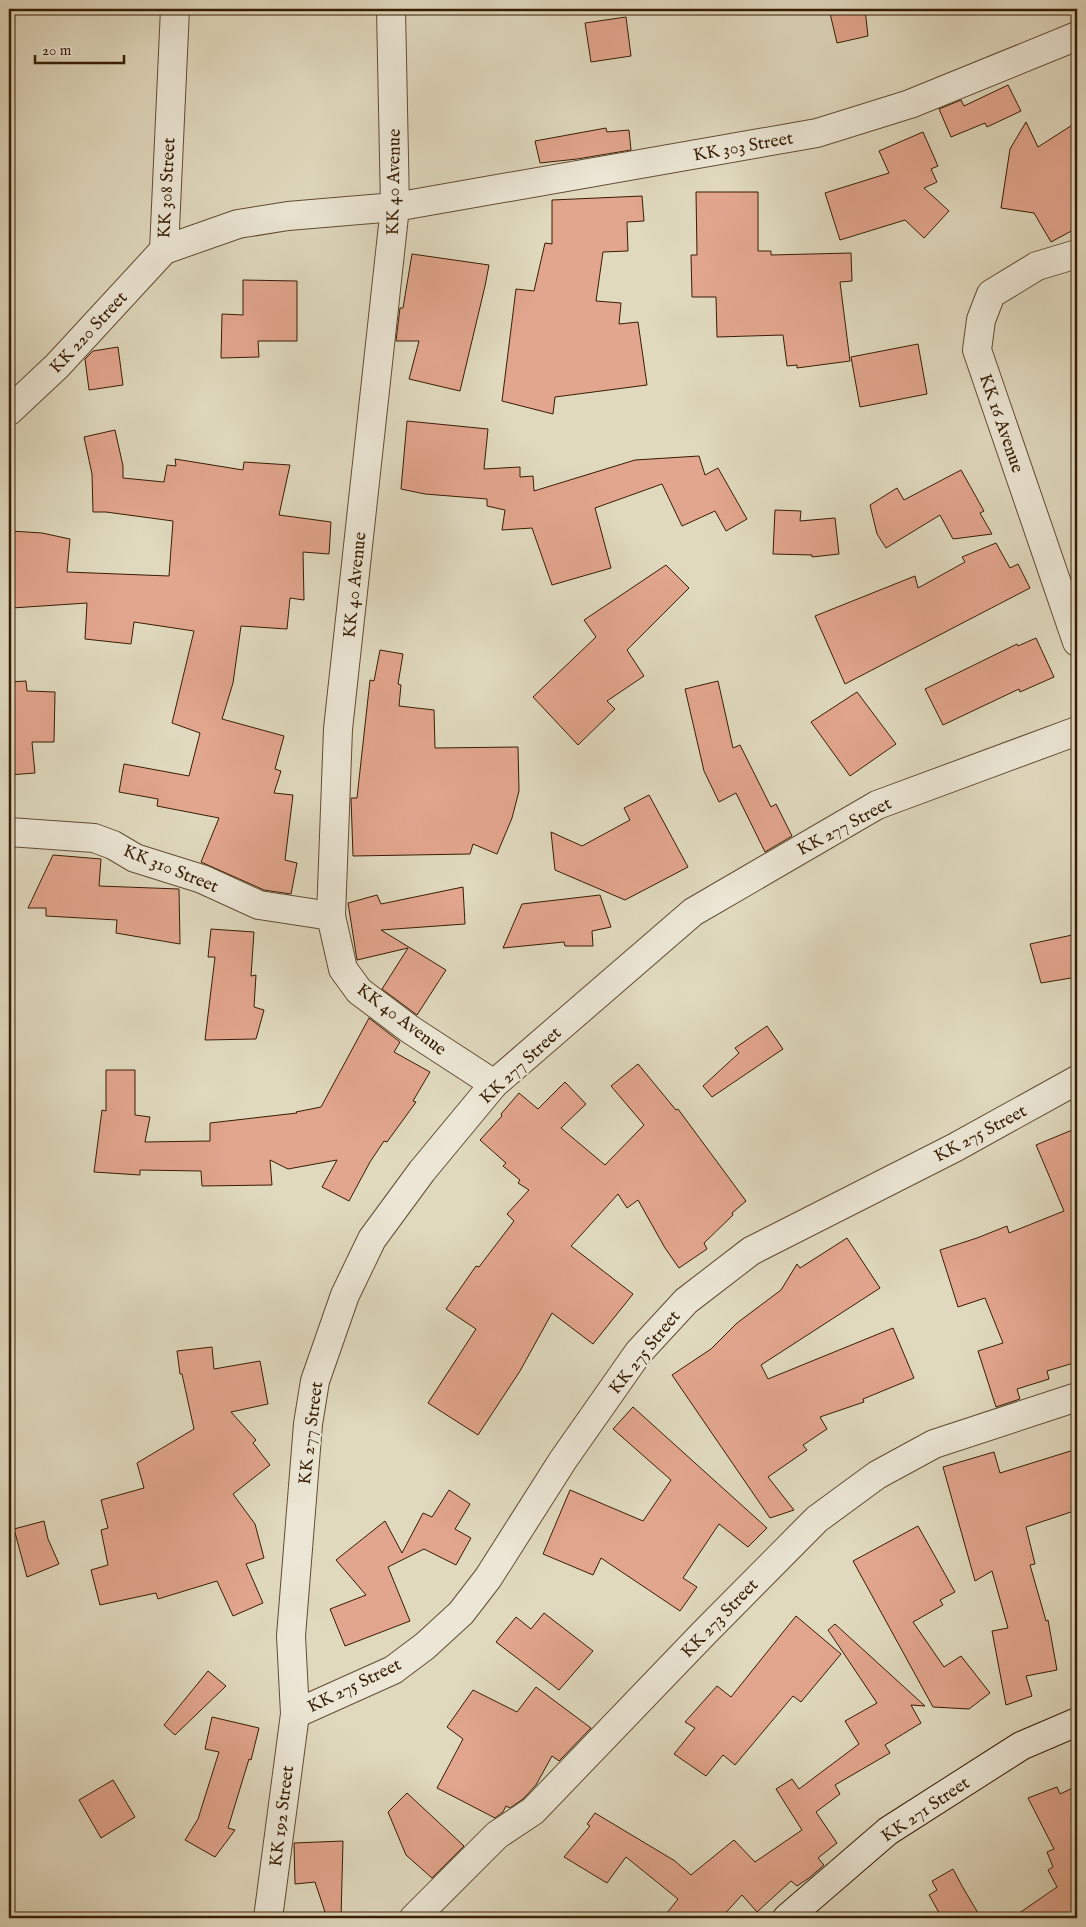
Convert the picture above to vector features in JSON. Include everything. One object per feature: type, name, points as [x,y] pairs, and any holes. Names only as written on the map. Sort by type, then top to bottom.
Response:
[{"type":"street","name":"KK 308 Street","points":[[175,9],[164,250],[238,224],[288,216],[396,208]]},
{"type":"street","name":"KK 40 Avenue","points":[[391,9],[396,208],[338,730],[331,916],[343,968],[359,991],[411,1030],[494,1084]]},
{"type":"street","name":"KK 303 Street","points":[[396,208],[817,133],[910,104],[1077,36]]},
{"type":"street","name":"KK 220 Street","points":[[9,411],[57,366],[164,250]]},
{"type":"street","name":"KK 16 Avenue","points":[[1077,254],[1037,266],[991,294],[981,320],[977,350],[1077,642]]},
{"type":"street","name":"KK 277 Street","points":[[295,1714],[291,1636],[308,1424],[316,1381],[345,1295],[372,1239],[422,1171],[494,1084],[693,912],[877,805],[1077,731]]},
{"type":"street","name":"KK 310 Street","points":[[9,832],[94,838],[113,845],[135,858],[202,879],[259,905],[331,916]]},
{"type":"street","name":"KK 275 Street","points":[[295,1714],[393,1670],[425,1646],[461,1613],[488,1578],[563,1460],[638,1353],[686,1300],[751,1251],[954,1148],[1077,1080]]},
{"type":"street","name":"KK 273 Street","points":[[414,1918],[497,1835],[533,1811],[704,1633],[817,1519],[876,1475],[934,1444],[1077,1397]]},
{"type":"street","name":"KK 192 Street","points":[[268,1918],[295,1714]]},
{"type":"street","name":"KK 271 Street","points":[[787,1918],[888,1831],[1021,1746],[1077,1722]]},
{"type":"building","points":[[829,9],[865,9],[868,36],[837,43]]},
{"type":"building","points":[[626,17],[631,56],[591,62],[585,23]]},
{"type":"building","points":[[1008,85],[1021,111],[987,127],[985,123],[951,137],[939,109],[961,100],[964,106]]},
{"type":"building","points":[[1026,122],[1038,147],[1077,122],[1077,228],[1051,242],[1034,213],[1001,208],[1010,149]]},
{"type":"building","points":[[606,128],[607,132],[629,130],[631,150],[540,163],[535,141]]},
{"type":"building","points":[[923,132],[938,166],[931,169],[937,182],[924,188],[949,211],[924,238],[905,220],[840,240],[825,193],[889,173],[879,151]]},
{"type":"building","points":[[696,192],[758,192],[758,251],[771,251],[771,255],[851,253],[852,281],[840,282],[850,361],[797,368],[797,365],[787,366],[783,335],[717,337],[716,297],[692,297],[691,255],[697,255]]},
{"type":"building","points":[[642,196],[644,221],[627,222],[628,251],[603,252],[596,301],[621,303],[619,324],[638,322],[647,385],[555,397],[553,414],[502,401],[516,289],[534,291],[545,243],[552,244],[552,200]]},
{"type":"building","points":[[412,254],[489,265],[460,391],[409,379],[419,341],[396,341],[400,308],[403,308]]},
{"type":"building","points":[[243,280],[297,281],[297,341],[258,341],[259,357],[221,358],[222,314],[243,315]]},
{"type":"building","points":[[918,344],[927,394],[860,407],[851,357]]},
{"type":"building","points":[[118,347],[123,385],[89,390],[85,359],[93,351]]},
{"type":"building","points":[[407,421],[488,429],[484,469],[520,467],[520,477],[533,476],[534,491],[635,460],[699,456],[705,475],[718,468],[747,519],[726,531],[715,511],[682,526],[662,484],[595,508],[611,568],[552,585],[532,528],[502,530],[505,510],[487,506],[487,499],[425,494],[401,489]]},
{"type":"building","points":[[115,430],[123,466],[123,478],[164,482],[167,465],[176,466],[175,459],[243,470],[244,462],[290,465],[279,515],[331,522],[329,554],[303,552],[304,600],[290,598],[287,629],[241,626],[233,683],[222,719],[284,736],[275,769],[281,771],[274,793],[293,795],[285,860],[297,863],[291,894],[264,890],[201,862],[219,818],[157,806],[158,799],[119,792],[124,764],[189,776],[200,733],[172,723],[194,631],[134,622],[131,644],[85,639],[87,603],[12,608],[11,531],[42,533],[70,539],[67,572],[169,576],[173,521],[93,512],[92,474],[84,437]]},
{"type":"building","points":[[961,470],[984,511],[980,513],[992,534],[953,539],[940,515],[886,548],[877,534],[870,505],[897,488],[904,500]]},
{"type":"building","points":[[775,510],[801,511],[800,521],[835,518],[839,554],[812,557],[812,555],[773,554]]},
{"type":"building","points":[[996,543],[1010,568],[1018,564],[1030,588],[845,684],[815,616],[915,576],[918,588],[965,562],[962,557]]},
{"type":"building","points":[[666,565],[689,588],[627,650],[644,676],[607,701],[615,709],[578,745],[533,697],[596,637],[584,620]]},
{"type":"building","points":[[1036,638],[1054,677],[1020,692],[1019,689],[943,725],[925,689],[1017,644],[1018,646]]},
{"type":"building","points":[[380,650],[403,654],[398,684],[401,685],[399,706],[434,710],[435,748],[518,747],[519,791],[512,818],[497,854],[473,844],[470,854],[353,856],[351,798],[357,798],[370,680],[374,681]]},
{"type":"building","points":[[26,681],[27,691],[55,692],[54,742],[32,742],[35,773],[9,775],[9,682]]},
{"type":"building","points":[[718,681],[733,748],[740,745],[771,807],[776,804],[792,836],[765,852],[736,793],[719,802],[704,771],[685,689]]},
{"type":"building","points":[[857,692],[896,744],[850,776],[811,722]]},
{"type":"building","points":[[649,795],[688,867],[625,900],[555,870],[551,832],[582,846],[630,820],[624,808]]},
{"type":"building","points":[[53,855],[101,859],[99,886],[179,889],[180,944],[116,933],[117,920],[46,916],[46,908],[28,908]]},
{"type":"building","points":[[463,887],[465,924],[381,930],[446,970],[417,1015],[382,989],[408,948],[357,960],[348,903],[377,895],[381,904]]},
{"type":"building","points":[[600,895],[611,927],[592,931],[593,946],[565,946],[564,942],[503,948],[522,904]]},
{"type":"building","points":[[211,929],[254,932],[251,976],[256,975],[254,1007],[264,1010],[256,1039],[205,1040],[215,957],[208,957]]},
{"type":"building","points":[[1077,934],[1077,977],[1041,983],[1030,944]]},
{"type":"building","points":[[369,1018],[400,1042],[394,1052],[430,1072],[413,1101],[416,1102],[387,1142],[384,1141],[370,1162],[349,1201],[322,1187],[337,1160],[288,1169],[270,1160],[272,1185],[202,1186],[201,1171],[140,1170],[140,1175],[94,1172],[102,1110],[106,1111],[106,1070],[135,1070],[135,1115],[150,1117],[145,1142],[210,1141],[210,1123],[297,1113],[321,1107]]},
{"type":"building","points":[[767,1026],[783,1049],[712,1097],[703,1086],[739,1053],[735,1048]]},
{"type":"building","points":[[638,1064],[676,1110],[678,1109],[746,1201],[704,1243],[707,1249],[679,1268],[665,1248],[638,1200],[627,1208],[618,1194],[571,1246],[633,1294],[593,1344],[552,1313],[520,1371],[478,1435],[428,1403],[476,1329],[446,1309],[476,1266],[479,1267],[514,1221],[507,1214],[529,1190],[518,1183],[520,1180],[503,1166],[506,1163],[480,1140],[502,1116],[501,1114],[519,1093],[538,1109],[565,1082],[586,1104],[561,1128],[605,1165],[644,1125],[611,1086]]},
{"type":"building","points":[[1077,1128],[1077,1362],[1047,1371],[1049,1379],[1017,1389],[1020,1399],[996,1407],[978,1351],[1003,1343],[985,1298],[958,1307],[940,1250],[1007,1226],[1009,1233],[1064,1211],[1036,1145]]},
{"type":"building","points":[[847,1238],[880,1288],[761,1365],[768,1379],[893,1328],[914,1378],[863,1399],[864,1402],[820,1417],[827,1429],[803,1445],[807,1450],[768,1477],[794,1510],[770,1518],[672,1375],[711,1349],[737,1323],[781,1290],[797,1264],[800,1268]]},
{"type":"building","points":[[212,1347],[214,1369],[260,1361],[268,1404],[231,1412],[256,1440],[253,1443],[270,1465],[233,1494],[255,1524],[264,1558],[246,1564],[263,1603],[233,1616],[217,1581],[158,1599],[156,1593],[100,1605],[91,1570],[108,1565],[101,1530],[108,1528],[101,1500],[144,1488],[137,1463],[194,1429],[182,1374],[180,1374],[177,1351]]},
{"type":"building","points":[[633,1407],[767,1528],[748,1547],[719,1524],[683,1578],[697,1587],[680,1611],[601,1558],[593,1575],[543,1554],[570,1490],[643,1521],[671,1480],[613,1429]]},
{"type":"building","points":[[1077,1449],[1077,1510],[1026,1527],[1035,1564],[1030,1565],[1046,1621],[1048,1620],[1057,1670],[1026,1676],[1032,1696],[1006,1705],[992,1631],[1008,1628],[992,1571],[975,1581],[943,1467],[994,1452],[1000,1473]]},
{"type":"building","points":[[449,1490],[470,1504],[455,1529],[471,1538],[456,1565],[424,1549],[388,1567],[410,1621],[345,1646],[330,1609],[366,1595],[336,1560],[385,1521],[402,1553],[423,1513],[432,1517]]},
{"type":"building","points":[[44,1521],[48,1539],[59,1564],[27,1577],[14,1529]]},
{"type":"building","points":[[918,1526],[955,1592],[940,1600],[943,1605],[913,1622],[944,1667],[961,1656],[990,1693],[969,1709],[933,1707],[853,1561]]},
{"type":"building","points":[[544,1613],[593,1651],[559,1690],[496,1642],[516,1617],[531,1629]]},
{"type":"building","points":[[796,1616],[841,1654],[801,1702],[793,1696],[735,1765],[723,1755],[706,1776],[674,1754],[695,1728],[685,1722],[717,1686],[731,1697]]},
{"type":"building","points":[[835,1624],[925,1706],[911,1705],[921,1723],[885,1745],[890,1753],[835,1785],[840,1794],[816,1812],[837,1843],[818,1858],[824,1865],[809,1878],[797,1886],[791,1881],[757,1912],[742,1895],[721,1918],[663,1918],[678,1899],[626,1857],[607,1883],[564,1857],[590,1826],[587,1824],[595,1813],[675,1861],[691,1875],[734,1840],[755,1862],[802,1830],[776,1789],[792,1779],[799,1789],[859,1744],[845,1721],[877,1703],[828,1630]]},
{"type":"building","points":[[208,1671],[226,1686],[175,1735],[164,1725]]},
{"type":"building","points":[[536,1687],[591,1728],[559,1761],[552,1756],[536,1785],[523,1799],[510,1808],[506,1806],[503,1812],[495,1818],[437,1788],[463,1739],[447,1727],[473,1690],[517,1712]]},
{"type":"building","points":[[212,1717],[259,1728],[251,1760],[249,1759],[228,1828],[235,1830],[215,1857],[185,1840],[198,1819],[219,1752],[205,1749]]},
{"type":"building","points":[[113,1780],[135,1817],[101,1838],[79,1800]]},
{"type":"building","points":[[1077,1786],[1077,1918],[1012,1918],[1057,1887],[1048,1870],[1053,1867],[1047,1852],[1054,1849],[1028,1798],[1057,1787],[1060,1794]]},
{"type":"building","points":[[407,1793],[464,1846],[432,1878],[406,1855],[388,1812]]},
{"type":"building","points":[[343,1841],[341,1918],[327,1918],[315,1882],[295,1884],[294,1843]]},
{"type":"building","points":[[953,1869],[981,1918],[942,1918],[929,1895],[937,1890],[932,1881]]}]
